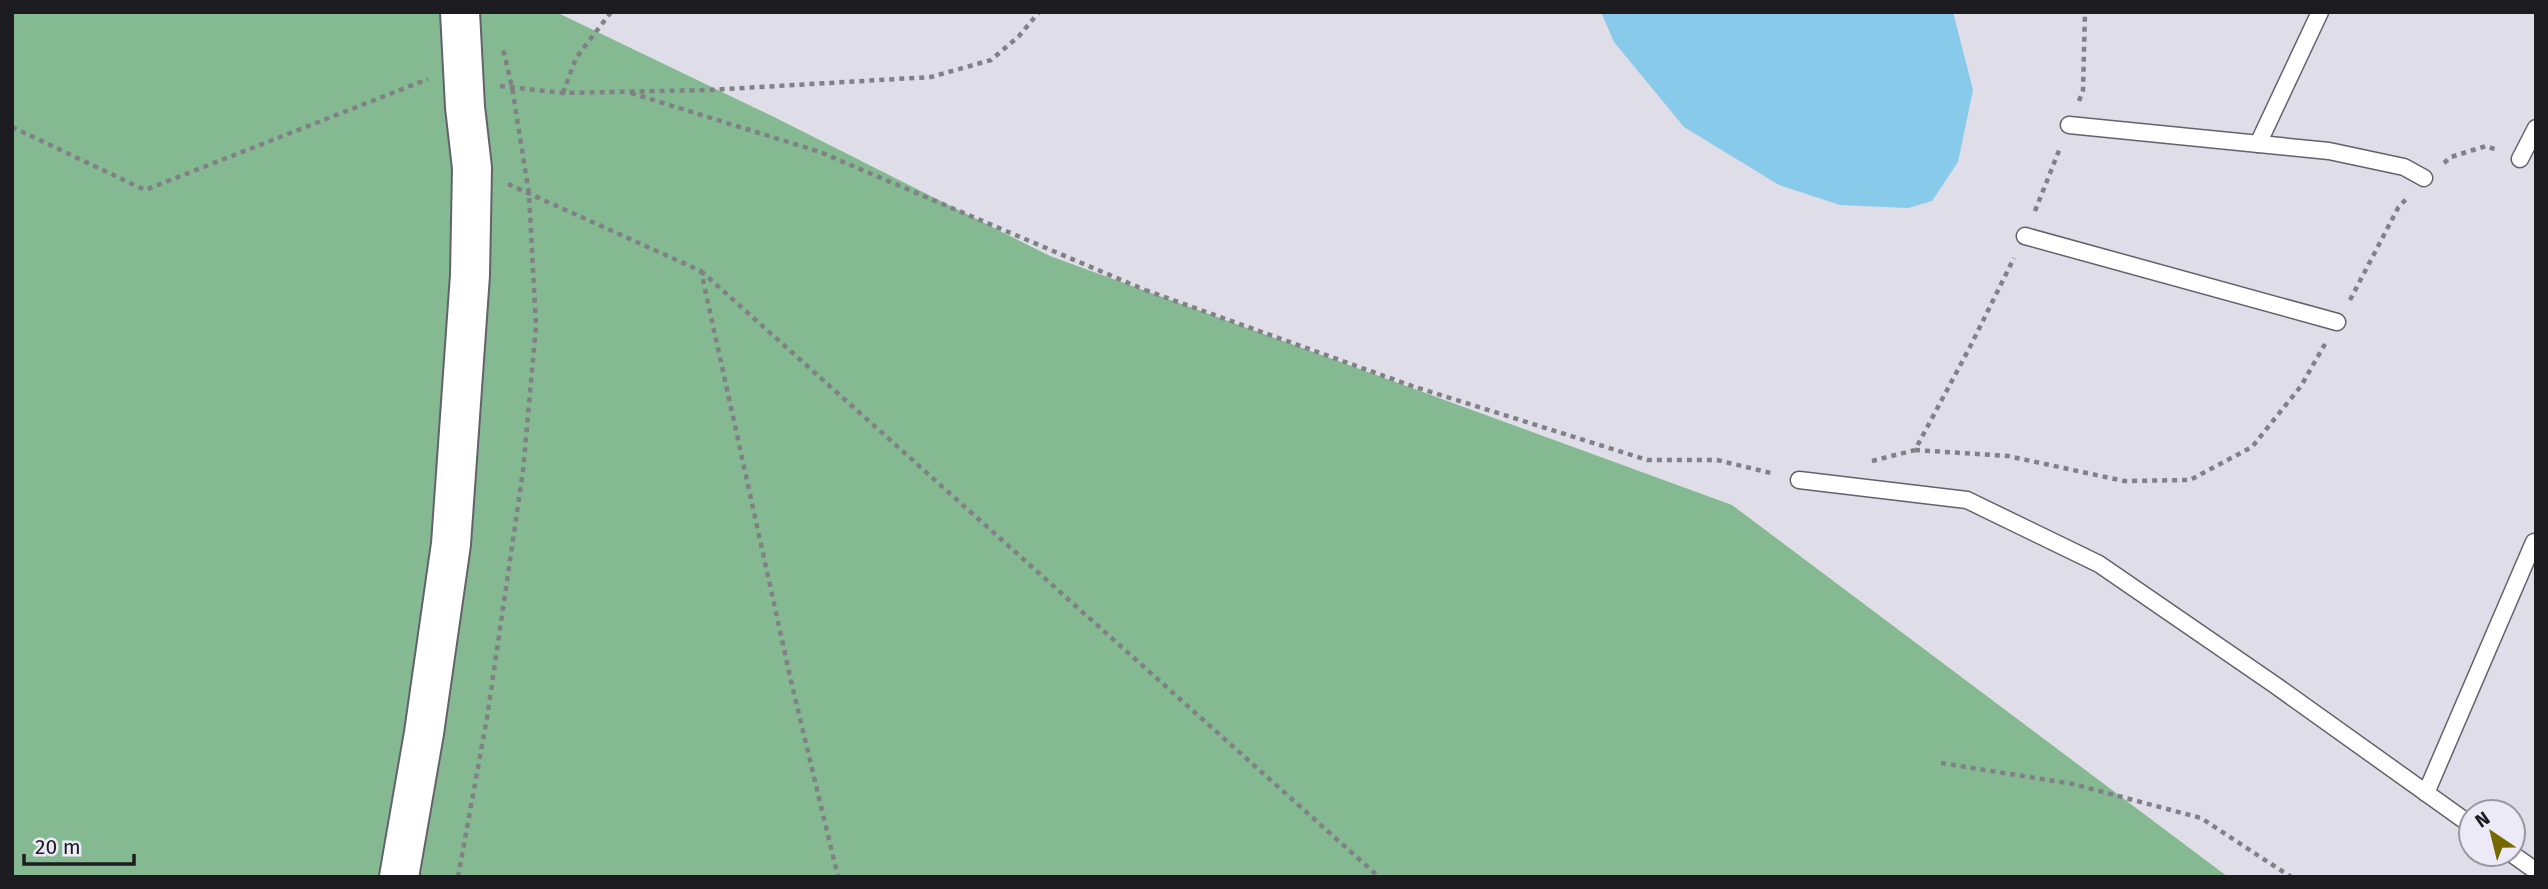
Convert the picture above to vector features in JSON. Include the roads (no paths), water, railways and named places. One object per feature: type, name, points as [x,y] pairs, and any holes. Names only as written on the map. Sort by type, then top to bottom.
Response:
[{"type":"street","points":[[399,877],[424,733],[451,544],[470,275],[472,168],[460,12]]},
{"type":"lane","points":[[2258,144],[2320,12]]},
{"type":"lane","points":[[2069,125],[2329,151],[2404,167],[2424,178]]},
{"type":"lane","points":[[2520,159],[2536,128]]},
{"type":"lane","points":[[2025,236],[2337,322]]},
{"type":"lane","points":[[1798,480],[1967,500],[2099,564],[2457,815]]},
{"type":"lane","points":[[2426,793],[2534,542]]},
{"type":"water","points":[[1601,12],[1953,12],[1973,90],[1958,162],[1932,201],[1908,208],[1840,205],[1779,185],[1684,127],[1614,42]]}]
